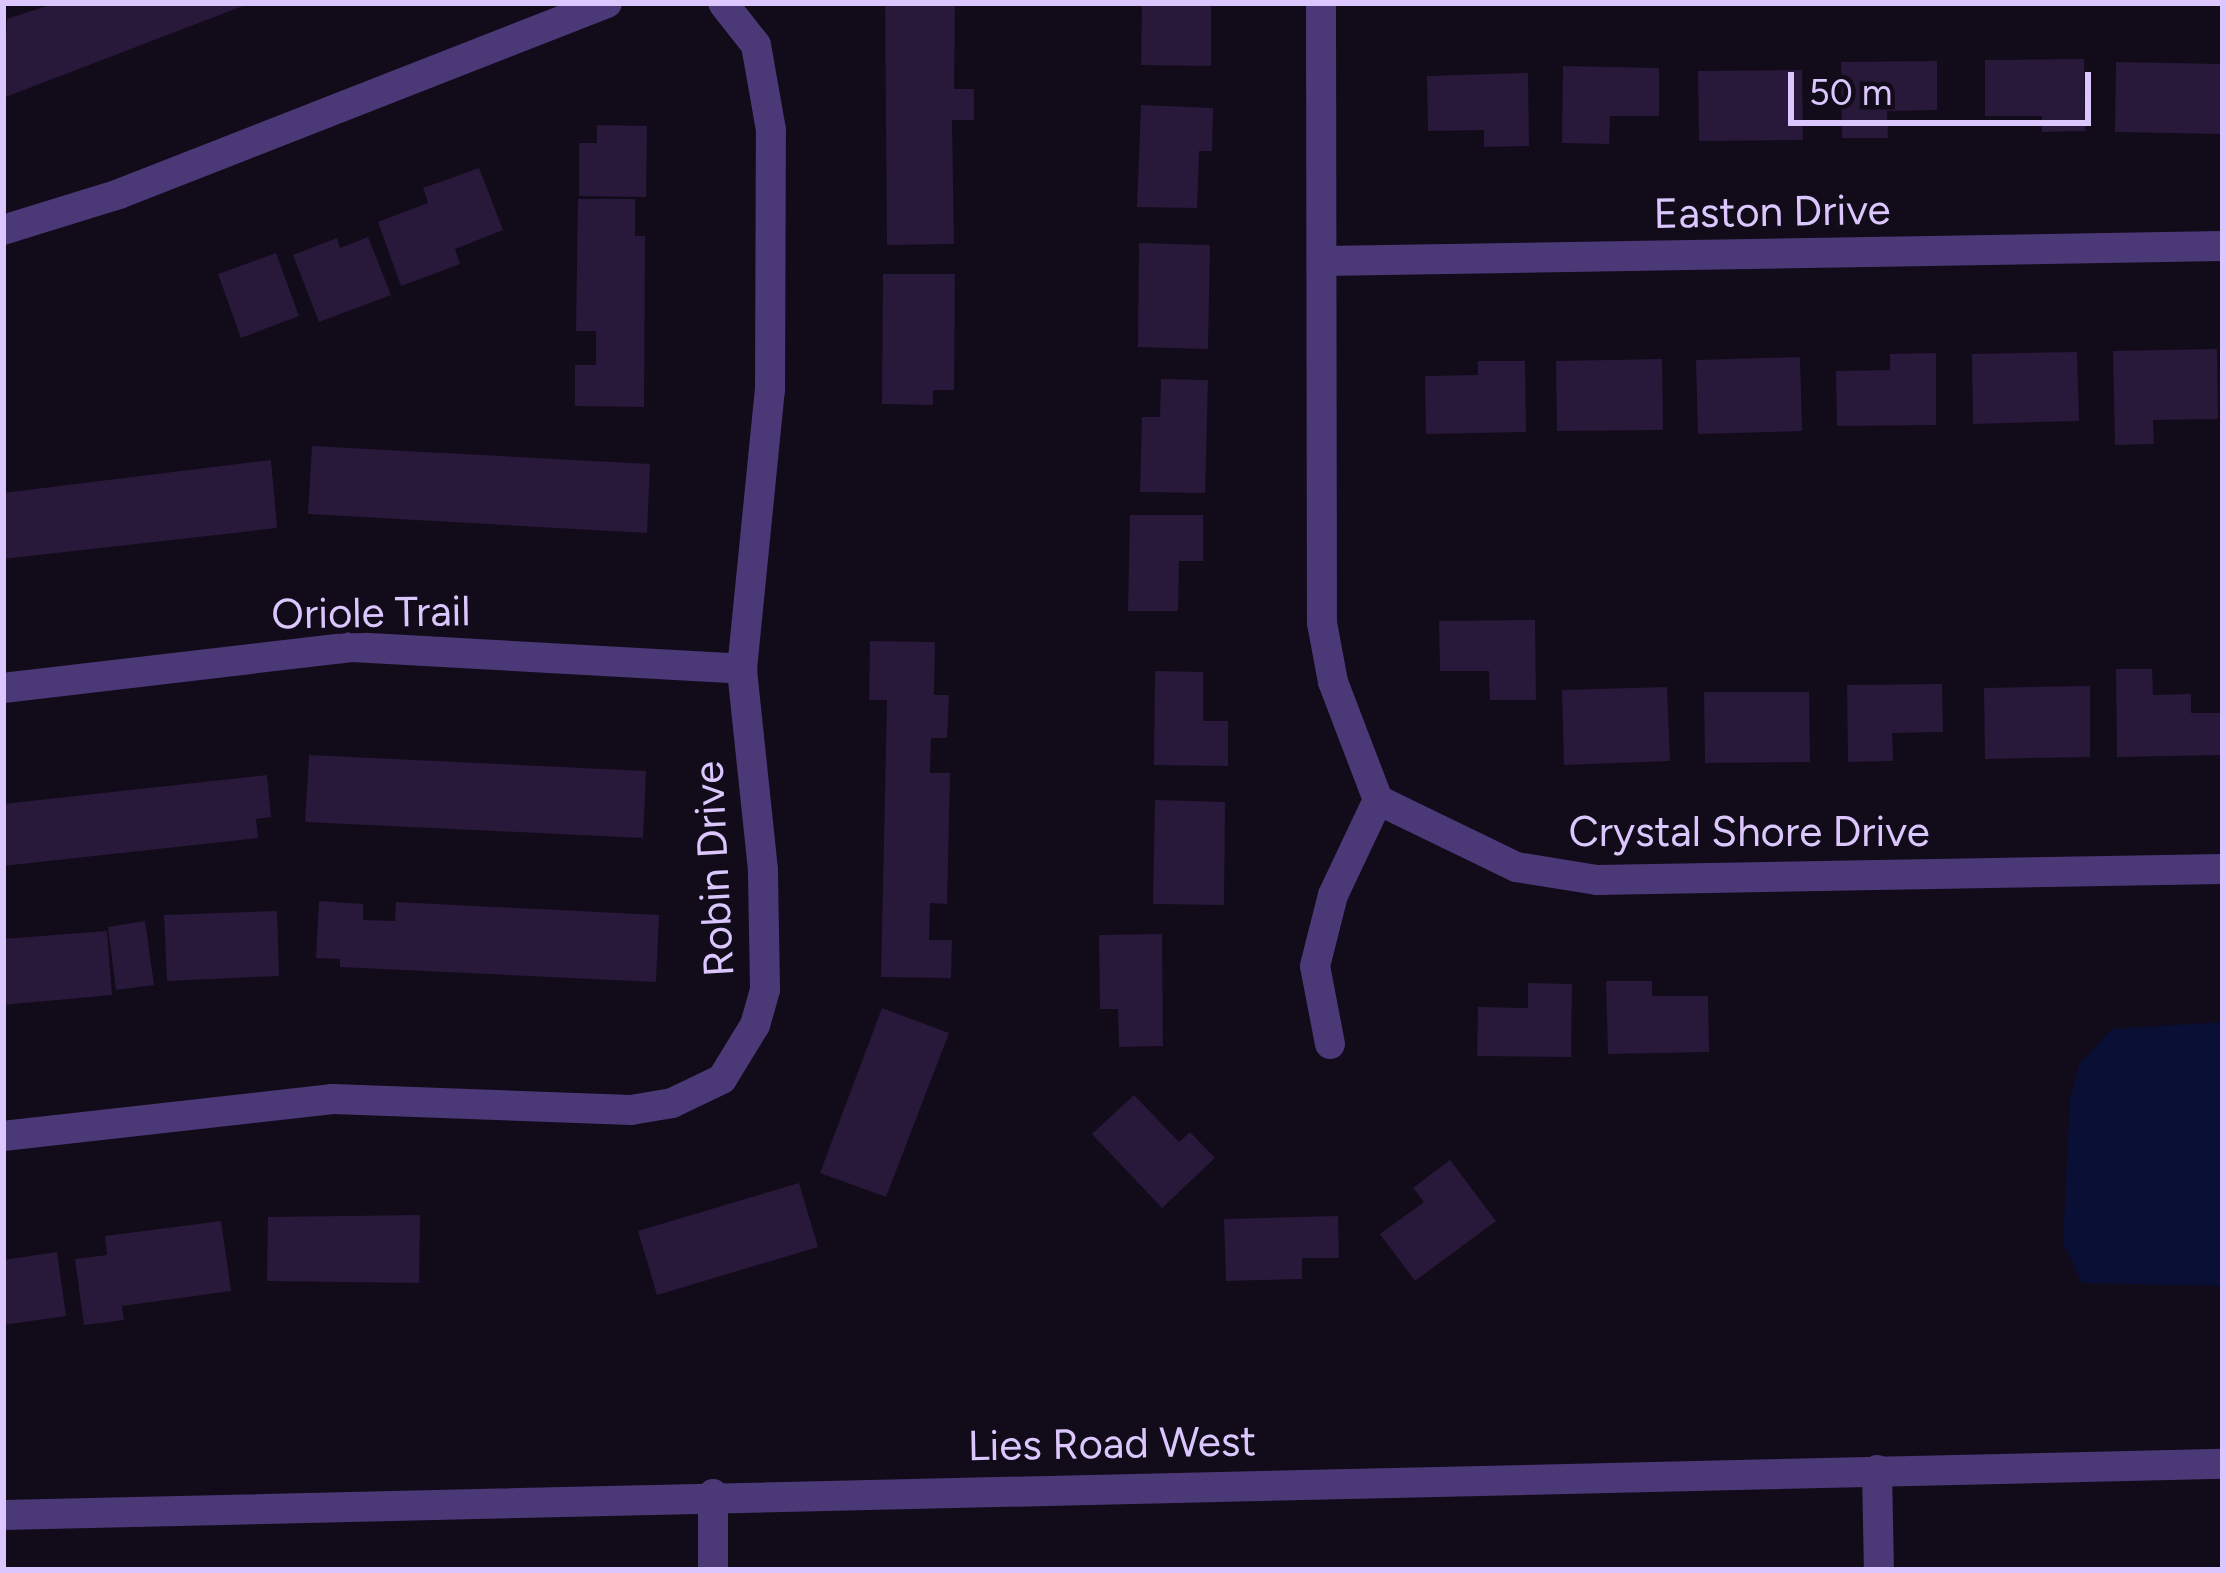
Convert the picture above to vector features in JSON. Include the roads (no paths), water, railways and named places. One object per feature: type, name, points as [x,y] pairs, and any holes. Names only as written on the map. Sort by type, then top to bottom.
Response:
[{"type":"street","points":[[3,230],[119,194],[607,3]]},
{"type":"street","name":"Robin Drive","points":[[3,1136],[333,1099],[631,1110],[672,1103],[722,1079],[755,1025],[765,989],[763,870],[742,669],[770,390],[772,130],[756,45],[723,3]]},
{"type":"street","points":[[1321,3],[1322,623],[1334,682],[1378,800],[1333,895],[1315,966],[1330,1044]]},
{"type":"street","name":"Easton Drive","points":[[1323,261],[2223,246]]},
{"type":"street","name":"Oriole Trail","points":[[3,688],[352,647],[742,669]]},
{"type":"street","name":"Crystal Shore Drive","points":[[1378,800],[1516,867],[1597,880],[2223,869]]},
{"type":"street","name":"Lies Road West","points":[[3,1515],[713,1494],[2223,1464]]},
{"type":"street","points":[[1877,1470],[1879,1570]]},
{"type":"street","points":[[712,1570],[713,1494]]}]
